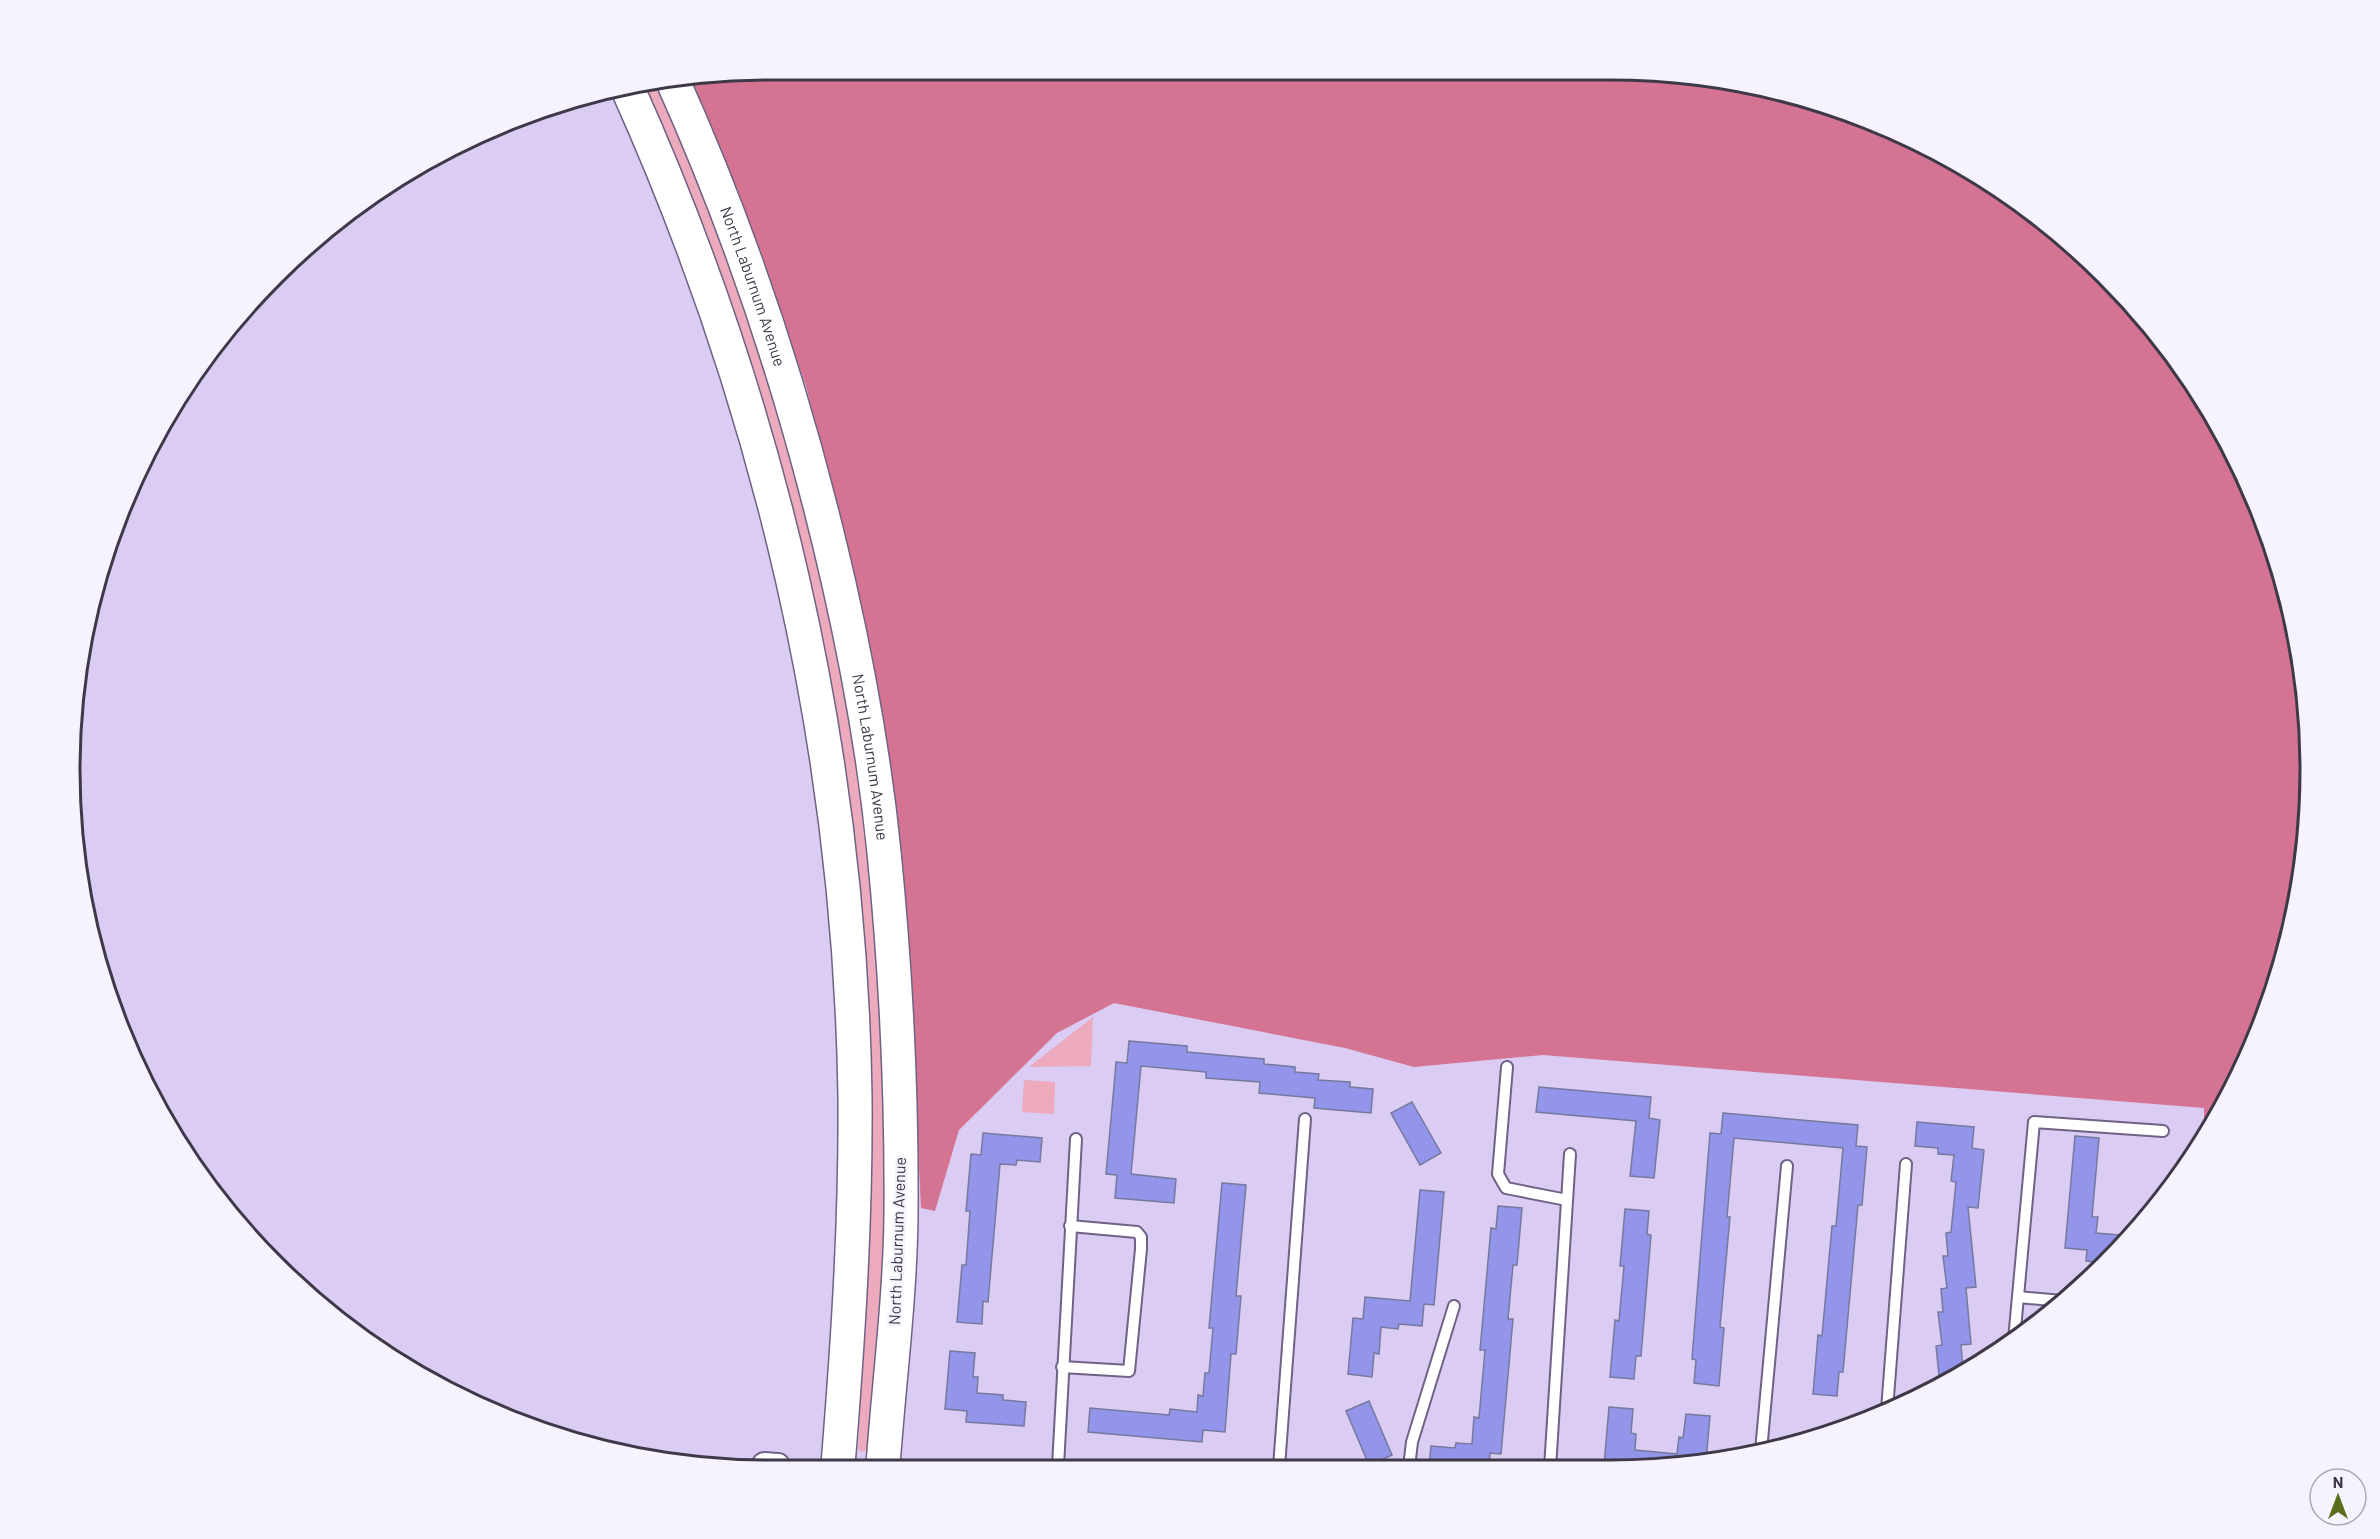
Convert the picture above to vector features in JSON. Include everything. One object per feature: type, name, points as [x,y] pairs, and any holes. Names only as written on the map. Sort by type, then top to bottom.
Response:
[{"type":"main road","name":"North Laburnum Avenue","points":[[675,86],[732,221],[792,399],[830,543],[855,658],[869,741],[884,849],[899,1055],[901,1219],[882,1460]]},
{"type":"main road","points":[[630,94],[698,260],[752,418],[793,577],[813,672],[828,767],[848,953],[855,1095],[852,1255],[838,1460]]},
{"type":"lane","points":[[1508,1067],[1498,1173],[1506,1188],[1567,1200]]},
{"type":"lane","points":[[1280,1460],[1305,1119]]},
{"type":"lane","points":[[2015,1328],[2034,1122],[2163,1131]]},
{"type":"lane","points":[[1058,1460],[1076,1139]]},
{"type":"lane","points":[[1551,1460],[1570,1154]]},
{"type":"lane","points":[[1888,1401],[1906,1164]]},
{"type":"lane","points":[[1762,1442],[1787,1166]]},
{"type":"lane","points":[[1062,1367],[1128,1371],[1141,1249],[1141,1237],[1137,1232],[1070,1227]]},
{"type":"lane","points":[[2018,1297],[2051,1300]]},
{"type":"lane","points":[[1410,1460],[1412,1442],[1454,1306]]},
{"type":"shaded area","points":[[770,80],[1656,81],[1701,85],[1745,93],[1832,116],[1875,132],[1956,172],[2031,222],[2065,251],[2098,282],[2158,349],[2184,386],[2229,464],[2248,505],[2277,591],[2295,679],[2299,724],[2299,815],[2295,860],[2277,948],[2264,991],[2248,1034],[2208,1114],[2204,1120],[2204,1108],[1543,1055],[1414,1067],[1345,1048],[1114,1003],[1057,1033],[959,1130],[935,1211],[921,1208],[912,1021],[846,549],[806,386],[751,230],[689,84]]},
{"type":"shaded area","points":[[664,88],[724,230],[810,505],[863,775],[888,1090],[883,1278],[870,1445],[865,1451],[860,1452],[858,1448],[864,1337],[816,639],[641,92]]},
{"type":"shaded area","points":[[1093,1017],[1091,1066],[1029,1067]]},
{"type":"shaded area","points":[[1024,1080],[1055,1082],[1054,1114],[1022,1112]]},
{"type":"building","points":[[1129,1041],[1187,1046],[1187,1052],[1264,1059],[1264,1064],[1295,1067],[1295,1072],[1319,1074],[1318,1080],[1350,1082],[1350,1087],[1373,1089],[1371,1113],[1314,1108],[1315,1098],[1259,1093],[1260,1082],[1206,1078],[1206,1072],[1141,1066],[1131,1174],[1176,1179],[1174,1203],[1115,1198],[1117,1175],[1106,1174],[1116,1062],[1127,1063]]},
{"type":"building","points":[[1539,1087],[1651,1097],[1649,1118],[1660,1120],[1654,1178],[1630,1176],[1636,1121],[1536,1112]]},
{"type":"building","points":[[1412,1102],[1441,1153],[1420,1165],[1391,1113]]},
{"type":"building","points":[[1723,1113],[1858,1125],[1856,1146],[1867,1147],[1862,1205],[1858,1205],[1843,1372],[1839,1372],[1837,1396],[1813,1394],[1818,1335],[1822,1336],[1832,1226],[1836,1226],[1843,1148],[1734,1138],[1727,1217],[1730,1217],[1720,1327],[1724,1328],[1719,1386],[1694,1383],[1696,1360],[1692,1359],[1710,1133],[1721,1134]]},
{"type":"building","points":[[1917,1122],[1974,1127],[1972,1148],[1984,1150],[1978,1208],[1968,1207],[1976,1287],[1966,1288],[1971,1344],[1961,1345],[1962,1363],[1939,1376],[1936,1346],[1942,1345],[1938,1312],[1943,1312],[1941,1289],[1947,1288],[1943,1256],[1948,1256],[1946,1233],[1951,1232],[1956,1182],[1951,1181],[1954,1155],[1938,1154],[1938,1148],[1915,1146]]},
{"type":"building","points":[[983,1133],[1042,1138],[1040,1162],[1017,1160],[1016,1165],[1000,1164],[988,1302],[983,1301],[982,1324],[957,1322],[962,1265],[966,1265],[970,1211],[966,1211],[971,1154],[981,1155]]},
{"type":"building","points":[[2075,1136],[2099,1138],[2092,1217],[2098,1217],[2096,1233],[2119,1235],[2093,1262],[2086,1261],[2087,1250],[2065,1248]]},
{"type":"building","points":[[1222,1183],[1246,1185],[1236,1296],[1241,1296],[1236,1354],[1231,1354],[1225,1432],[1203,1430],[1202,1442],[1088,1432],[1090,1408],[1169,1415],[1170,1409],[1197,1412],[1198,1395],[1203,1396],[1205,1373],[1209,1373],[1213,1328],[1209,1328]]},
{"type":"building","points":[[1420,1190],[1444,1192],[1434,1305],[1424,1304],[1422,1326],[1399,1324],[1398,1329],[1381,1327],[1379,1354],[1374,1353],[1372,1377],[1348,1374],[1353,1318],[1363,1319],[1365,1297],[1410,1301]]},
{"type":"building","points":[[1498,1206],[1522,1208],[1517,1265],[1513,1265],[1508,1319],[1513,1319],[1501,1454],[1490,1453],[1490,1460],[1430,1460],[1431,1446],[1455,1448],[1456,1443],[1472,1444],[1474,1417],[1479,1418],[1485,1350],[1480,1350],[1491,1228],[1496,1229]]},
{"type":"building","points":[[1625,1209],[1649,1211],[1647,1234],[1651,1235],[1641,1356],[1636,1356],[1634,1379],[1610,1377],[1615,1320],[1619,1321],[1624,1266],[1620,1266]]},
{"type":"building","points":[[950,1351],[975,1353],[973,1377],[978,1377],[977,1393],[1003,1395],[1003,1400],[1026,1402],[1024,1426],[966,1422],[967,1411],[945,1409]]},
{"type":"building","points":[[1369,1401],[1392,1455],[1380,1460],[1367,1460],[1346,1411]]},
{"type":"building","points":[[1609,1407],[1633,1409],[1631,1433],[1636,1434],[1635,1450],[1677,1454],[1679,1437],[1683,1438],[1686,1414],[1710,1416],[1707,1453],[1605,1460]]}]
